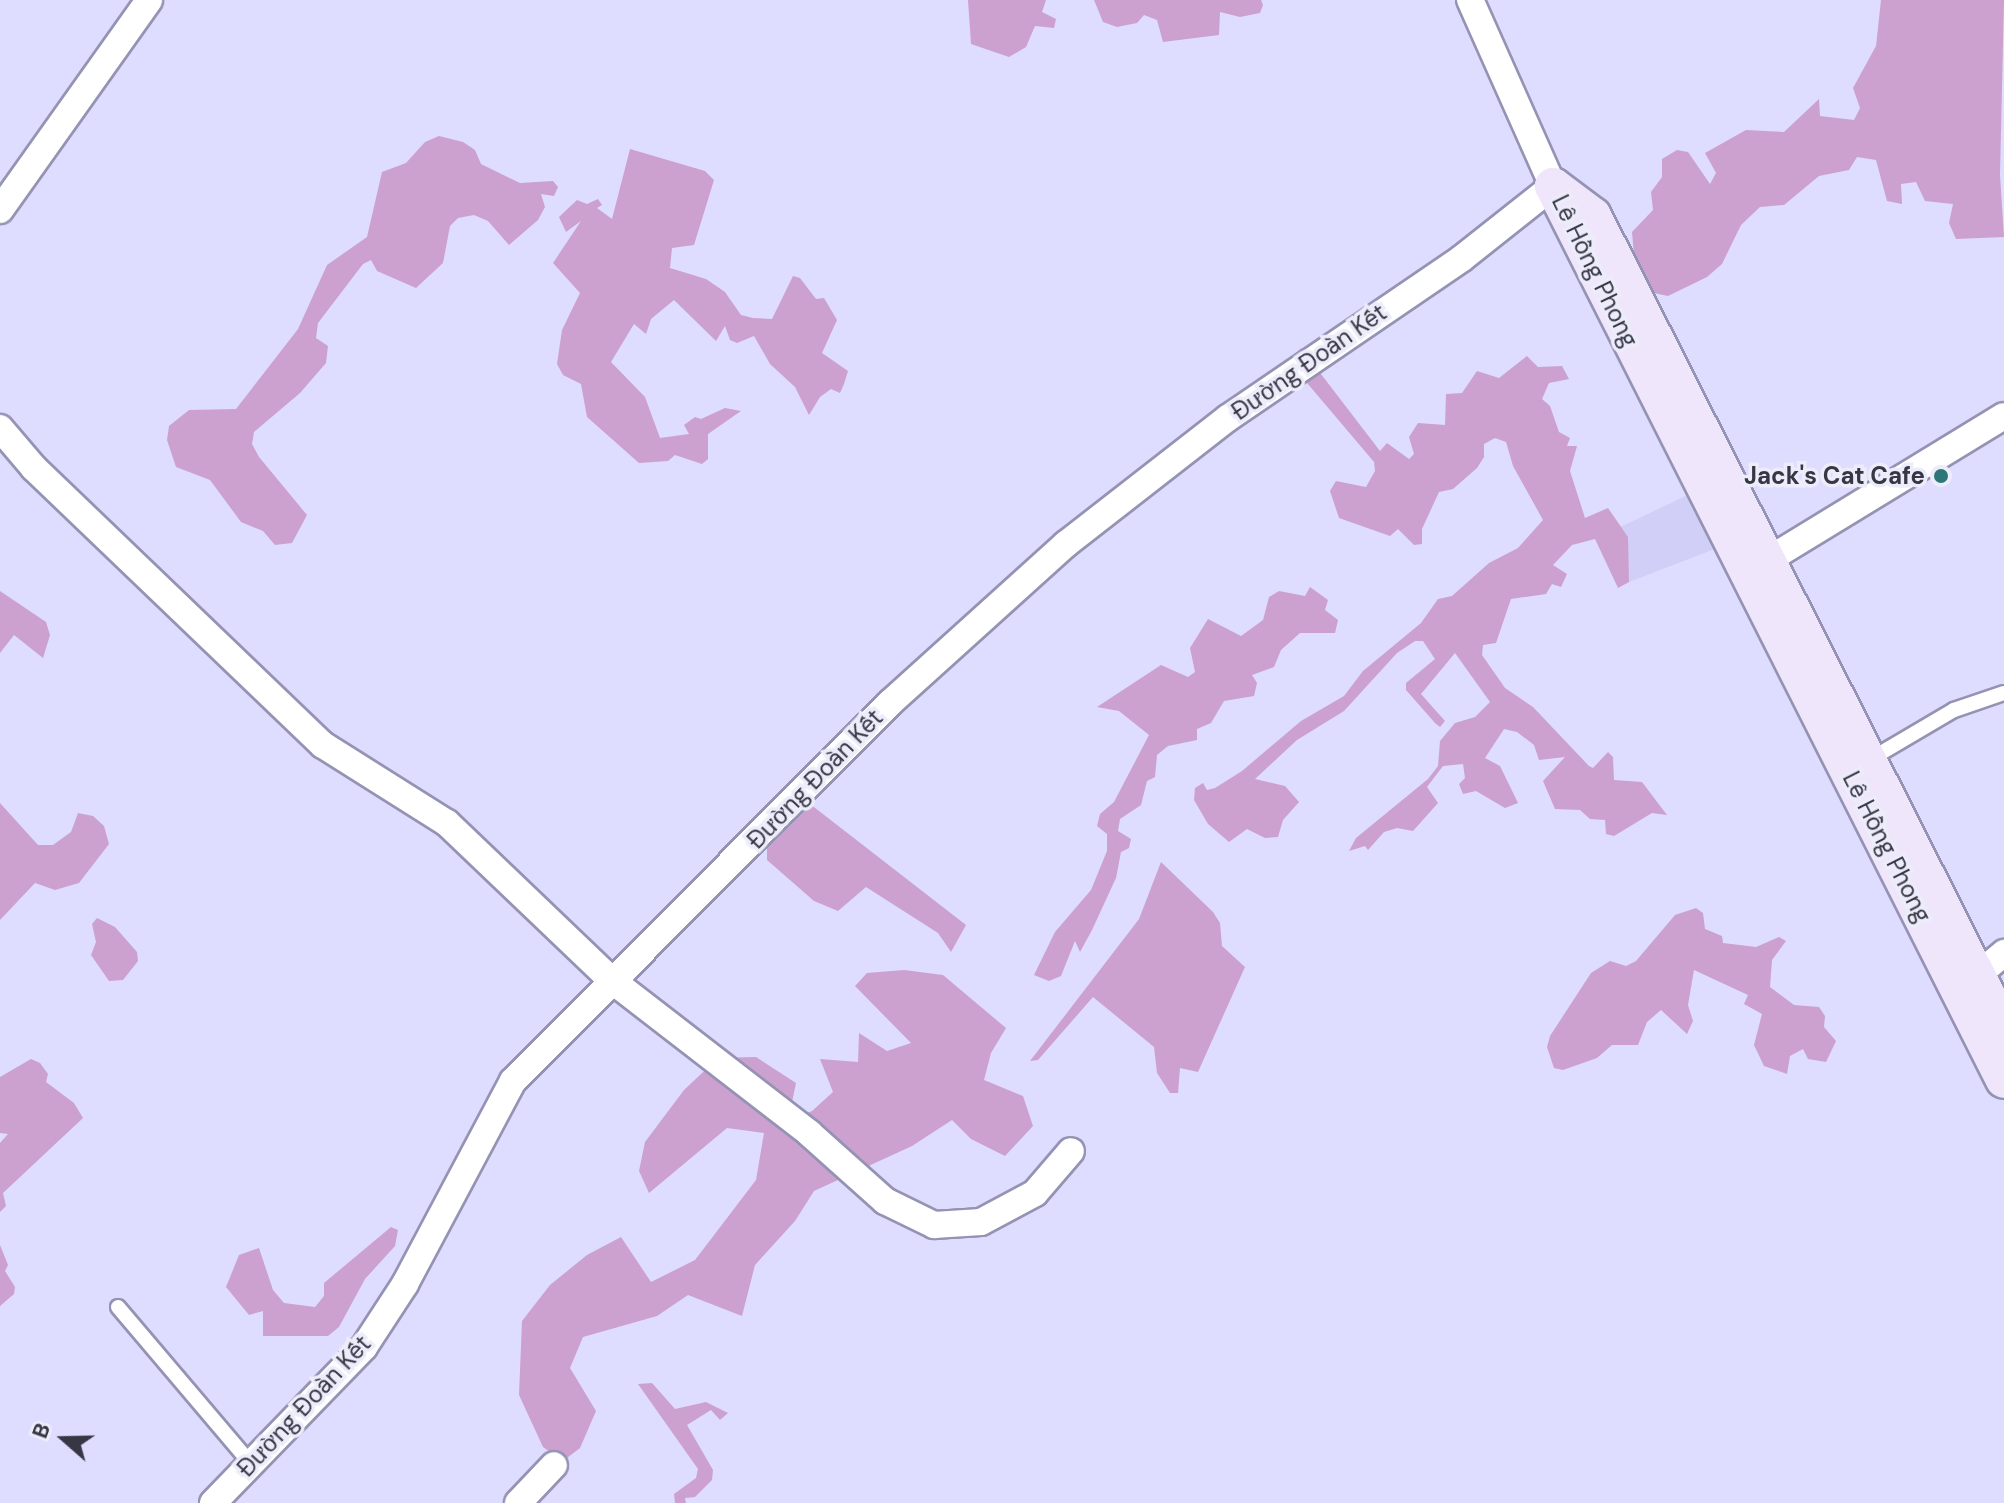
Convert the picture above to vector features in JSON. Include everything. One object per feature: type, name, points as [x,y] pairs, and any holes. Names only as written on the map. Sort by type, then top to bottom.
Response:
[{"type":"street","points":[[0,210],[149,0]]},
{"type":"street","points":[[1470,0],[1553,186]]},
{"type":"street","name":"Lê Hồng Phong","points":[[1553,186],[1593,216],[1980,973],[2004,1029]]},
{"type":"street","name":"Lê Hồng Phong","points":[[1553,186],[1980,973],[2004,1080]]},
{"type":"street","name":"Đường Đoàn Kết","points":[[213,1503],[364,1347],[405,1284],[513,1081],[610,979],[677,919],[890,703],[1066,544],[1228,418],[1461,259],[1553,186]]},
{"type":"street","points":[[1768,560],[2004,416]]},
{"type":"street","points":[[0,428],[34,468],[323,745],[447,823],[610,979],[809,1133],[885,1201],[927,1222],[968,1225],[1003,1213],[1035,1193],[1071,1151]]},
{"type":"street","points":[[518,1503],[554,1465]]},
{"type":"lane","points":[[1869,760],[1954,710],[2004,693]]},
{"type":"lane","points":[[118,1307],[251,1464]]},
{"type":"shaded area","points":[[968,0],[1046,0],[1042,12],[1056,19],[1054,28],[1035,26],[1026,47],[1009,57],[971,44]]},
{"type":"shaded area","points":[[1094,0],[1261,0],[1263,5],[1260,13],[1240,17],[1220,12],[1219,35],[1163,42],[1157,20],[1144,15],[1137,23],[1117,27],[1103,22]]},
{"type":"shaded area","points":[[1881,0],[2004,0],[2000,175],[2004,237],[1956,239],[1949,223],[1953,204],[1925,201],[1916,182],[1901,184],[1902,204],[1887,201],[1876,160],[1857,157],[1849,170],[1819,176],[1784,205],[1760,207],[1741,225],[1722,264],[1707,277],[1668,296],[1654,293],[1634,255],[1632,232],[1653,210],[1651,192],[1662,177],[1662,159],[1677,150],[1688,152],[1710,184],[1716,173],[1705,153],[1746,130],[1784,132],[1819,99],[1820,116],[1854,120],[1860,108],[1853,88],[1876,46]]},
{"type":"shaded area","points":[[439,136],[463,142],[475,150],[481,164],[520,183],[553,181],[558,187],[554,196],[541,194],[545,207],[538,220],[509,245],[488,221],[474,215],[458,218],[450,226],[443,263],[416,288],[377,271],[371,260],[363,264],[318,323],[316,338],[328,346],[326,363],[300,393],[254,432],[252,444],[259,457],[307,515],[292,543],[275,545],[263,531],[241,522],[210,480],[176,467],[167,440],[169,426],[189,410],[236,409],[298,329],[327,265],[367,237],[382,172],[406,163],[425,142]]},
{"type":"shaded area","points":[[630,149],[705,171],[714,180],[694,245],[672,248],[670,268],[706,279],[725,292],[741,315],[753,318],[772,319],[793,276],[800,278],[816,299],[824,298],[837,320],[822,353],[848,371],[840,393],[831,389],[820,397],[809,415],[795,387],[770,364],[754,336],[737,343],[730,340],[725,326],[716,341],[674,300],[651,319],[646,334],[634,324],[611,362],[645,397],[660,438],[689,434],[684,425],[695,417],[701,419],[725,408],[741,411],[708,434],[708,459],[702,464],[675,455],[668,461],[639,463],[587,417],[581,384],[563,375],[557,364],[562,330],[580,293],[553,263],[581,221],[566,232],[559,217],[577,200],[587,204],[598,199],[602,205],[597,208],[612,219]]},
{"type":"shaded area","points":[[1301,348],[1380,451],[1387,443],[1409,459],[1414,454],[1409,437],[1418,423],[1445,425],[1446,394],[1462,393],[1477,371],[1499,378],[1527,356],[1538,367],[1562,366],[1569,379],[1549,383],[1542,399],[1550,406],[1559,432],[1570,438],[1567,446],[1577,446],[1570,471],[1585,518],[1608,508],[1628,537],[1629,582],[1618,588],[1595,539],[1572,545],[1553,565],[1567,574],[1561,587],[1552,584],[1546,594],[1511,599],[1496,643],[1483,645],[1482,655],[1505,688],[1533,707],[1589,766],[1593,768],[1608,752],[1613,757],[1614,780],[1642,782],[1667,815],[1652,813],[1614,836],[1606,834],[1605,820],[1590,819],[1580,810],[1555,809],[1543,781],[1565,757],[1539,760],[1534,745],[1517,732],[1504,729],[1485,758],[1500,766],[1518,803],[1505,808],[1476,791],[1463,794],[1459,784],[1465,778],[1463,764],[1443,766],[1427,787],[1438,803],[1413,831],[1397,828],[1384,832],[1368,850],[1365,846],[1349,851],[1356,838],[1428,779],[1438,766],[1440,741],[1455,723],[1475,717],[1490,702],[1455,653],[1421,694],[1445,721],[1440,727],[1435,723],[1406,690],[1406,683],[1435,659],[1423,641],[1415,641],[1397,653],[1344,711],[1297,740],[1255,779],[1285,786],[1299,802],[1283,820],[1278,837],[1265,838],[1247,829],[1229,842],[1208,824],[1194,800],[1195,788],[1203,783],[1207,790],[1215,788],[1242,771],[1301,721],[1344,696],[1363,671],[1421,623],[1438,599],[1452,596],[1489,563],[1518,548],[1543,520],[1513,466],[1506,442],[1495,438],[1484,444],[1484,457],[1477,468],[1453,489],[1439,492],[1422,529],[1422,544],[1414,545],[1398,529],[1390,536],[1339,518],[1330,491],[1336,481],[1366,487],[1375,471],[1374,462],[1302,377],[1293,357]]},
{"type":"shaded area","points":[[1692,493],[1720,547],[1629,582],[1595,539]]},
{"type":"shaded area","points":[[1310,587],[1328,600],[1325,610],[1338,620],[1335,633],[1300,633],[1281,650],[1274,667],[1252,675],[1257,683],[1254,696],[1224,701],[1211,723],[1197,729],[1197,740],[1168,746],[1157,755],[1155,777],[1147,781],[1141,805],[1120,819],[1118,831],[1131,839],[1129,848],[1121,852],[1116,878],[1080,952],[1075,941],[1061,976],[1049,981],[1034,975],[1055,932],[1091,890],[1107,851],[1107,834],[1097,826],[1100,814],[1114,802],[1149,735],[1119,711],[1097,707],[1161,665],[1188,677],[1195,672],[1190,648],[1208,619],[1241,636],[1263,620],[1269,597],[1279,591],[1305,596]]},
{"type":"shaded area","points":[[0,591],[46,622],[50,635],[43,658],[14,635],[0,653]]},
{"type":"shaded area","points":[[0,803],[38,845],[53,845],[71,832],[78,813],[93,816],[104,826],[109,844],[79,883],[55,890],[35,883],[0,920]]},
{"type":"shaded area","points":[[810,804],[966,925],[951,952],[938,933],[866,887],[838,911],[814,901],[767,860],[767,847]]},
{"type":"shaded area","points":[[1161,862],[1213,912],[1220,923],[1222,946],[1245,967],[1198,1072],[1180,1068],[1178,1093],[1170,1093],[1157,1073],[1154,1047],[1093,997],[1038,1060],[1030,1061],[1139,919]]},
{"type":"shaded area","points":[[1696,908],[1703,913],[1705,929],[1722,936],[1723,943],[1756,947],[1779,937],[1786,941],[1772,960],[1770,987],[1794,1005],[1819,1007],[1825,1016],[1824,1027],[1836,1041],[1826,1062],[1808,1059],[1803,1049],[1790,1056],[1787,1074],[1764,1066],[1754,1045],[1762,1014],[1744,1004],[1748,995],[1694,970],[1688,1005],[1693,1021],[1687,1034],[1661,1010],[1647,1022],[1638,1045],[1612,1045],[1597,1058],[1563,1070],[1554,1068],[1547,1047],[1550,1036],[1591,973],[1610,961],[1626,966],[1636,961],[1675,915]]},
{"type":"shaded area","points":[[97,918],[115,927],[137,952],[138,961],[123,980],[109,981],[91,955],[96,942],[92,924]]},
{"type":"shaded area","points":[[904,970],[943,975],[1006,1028],[991,1053],[984,1080],[1023,1096],[1033,1126],[1005,1156],[971,1139],[952,1120],[912,1146],[814,1191],[795,1221],[755,1265],[742,1316],[688,1295],[657,1316],[583,1337],[570,1368],[596,1411],[580,1448],[563,1461],[543,1447],[519,1395],[522,1321],[550,1285],[587,1255],[621,1237],[651,1282],[695,1260],[756,1180],[764,1133],[727,1128],[649,1193],[639,1171],[645,1142],[684,1090],[718,1058],[756,1057],[796,1083],[788,1121],[812,1111],[833,1092],[820,1059],[858,1062],[859,1033],[887,1051],[911,1043],[855,986],[867,973]]},
{"type":"shaded area","points":[[31,1059],[40,1063],[48,1074],[46,1082],[74,1103],[83,1118],[3,1193],[6,1206],[0,1212],[0,1143],[8,1134],[0,1133],[0,1077]]},
{"type":"shaded area","points":[[391,1227],[398,1230],[395,1246],[365,1279],[339,1327],[328,1336],[263,1336],[263,1311],[249,1315],[226,1287],[239,1255],[259,1248],[273,1290],[284,1303],[315,1307],[324,1296],[324,1283]]},
{"type":"shaded area","points":[[0,1245],[8,1265],[5,1271],[15,1287],[14,1294],[0,1306]]},
{"type":"shaded area","points":[[652,1383],[675,1409],[706,1402],[728,1413],[720,1420],[711,1410],[687,1425],[713,1470],[712,1480],[695,1497],[685,1498],[686,1503],[675,1503],[674,1494],[696,1478],[698,1469],[638,1384]]},
{"type":"place","name":"Jack's Cat Cafe","points":[[1941,476]]}]
